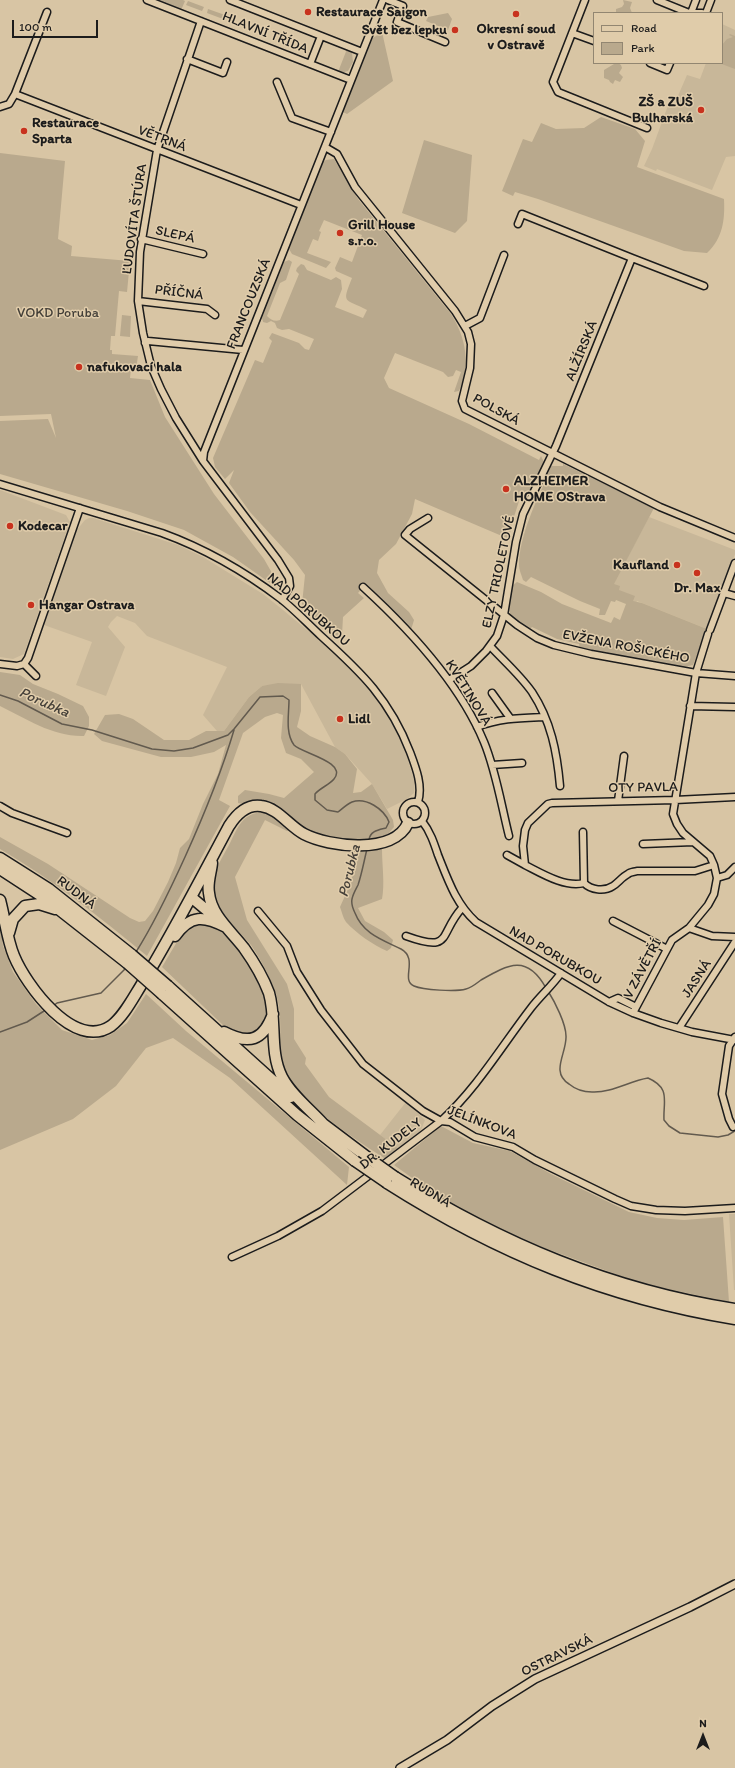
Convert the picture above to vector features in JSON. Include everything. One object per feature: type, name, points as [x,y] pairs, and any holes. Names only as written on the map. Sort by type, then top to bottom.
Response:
[{"type":"highway","points":[[156,961],[233,820],[242,811],[254,806],[263,806],[271,809],[298,830],[311,837],[332,843],[358,844],[389,841],[399,835],[408,823]]},
{"type":"highway","points":[[213,857],[208,882],[209,895],[213,906],[226,927]]},
{"type":"highway","name":"RUDNÁ","points":[[0,858],[54,893],[129,959]]},
{"type":"highway","name":"RUDNÁ","points":[[0,869],[43,897],[129,959]]},
{"type":"highway","points":[[191,897],[226,927],[246,950],[258,970],[269,994],[273,1014],[276,1056],[281,1074],[292,1091],[326,1127]]},
{"type":"highway","points":[[0,900],[8,936],[15,958],[38,995],[62,1019],[72,1026],[85,1030],[103,1030],[117,1020],[156,961],[181,928],[189,922],[197,919],[205,919],[226,927]]},
{"type":"highway","points":[[8,936],[13,919],[25,906],[39,904],[66,914]]},
{"type":"highway","points":[[129,959],[165,990],[212,1026],[326,1127],[367,1157],[391,1180]]},
{"type":"highway","name":"RUDNÁ","points":[[165,990],[291,1110],[355,1161],[440,1204],[485,1229],[570,1266],[640,1289],[683,1300],[735,1309]]},
{"type":"highway","points":[[212,1026],[238,1039],[251,1039],[265,1031],[273,1014]]},
{"type":"highway","name":"RUDNÁ","points":[[391,1180],[427,1208],[466,1230],[539,1264],[600,1287],[637,1298],[682,1309],[735,1319]]},
{"type":"street","name":"HLAVNÍ TŘÍDA","points":[[147,0],[351,80]]},
{"type":"street","name":"HLAVNÍ TŘÍDA","points":[[230,0],[362,52]]},
{"type":"street","name":"FRANCOUZSKÁ","points":[[203,461],[204,452],[243,350],[383,0]]},
{"type":"street","points":[[388,0],[404,3],[397,22],[445,42]]},
{"type":"street","points":[[585,0],[553,82],[558,92],[647,128]]},
{"type":"street","points":[[657,0],[688,12]]},
{"type":"street","points":[[691,12],[696,0]]},
{"type":"street","points":[[706,12],[711,0]]},
{"type":"street","points":[[0,107],[9,104],[15,94],[47,12]]},
{"type":"street","name":"ĽUDOVÍTA ŠTÚRA","points":[[201,21],[157,150],[141,239],[138,301],[145,343],[161,389],[176,418],[203,461]]},
{"type":"street","points":[[572,33],[593,41]]},
{"type":"street","points":[[310,64],[321,36]]},
{"type":"street","points":[[187,59],[223,73],[226,62]]},
{"type":"street","points":[[652,64],[667,70],[670,64]]},
{"type":"street","points":[[277,82],[292,118],[331,132]]},
{"type":"street","name":"VĚTRNÁ","points":[[15,94],[301,206]]},
{"type":"street","name":"POLSKÁ","points":[[325,146],[337,154],[354,187],[455,311],[465,326],[470,338],[471,358],[468,378],[462,399],[464,407],[469,412],[660,507],[735,538]]},
{"type":"street","points":[[518,224],[522,214],[704,286]]},
{"type":"street","name":"SLEPÁ","points":[[141,239],[204,254]]},
{"type":"street","points":[[465,326],[480,318],[504,255]]},
{"type":"street","name":"ALŽÍRSKÁ","points":[[553,454],[632,258]]},
{"type":"street","name":"PŘÍČNÁ","points":[[138,301],[207,309],[215,315]]},
{"type":"street","points":[[145,343],[148,341],[243,350]]},
{"type":"street","name":"ELZY TRIOLETOVÉ","points":[[449,680],[471,666],[498,636],[504,615],[516,542],[523,514],[553,454]]},
{"type":"street","points":[[203,461],[283,567],[289,578],[290,586],[282,600]]},
{"type":"street","name":"NAD PORUBKOU","points":[[0,484],[162,533],[203,549],[239,570],[282,600],[362,675],[388,706],[403,734],[416,771],[420,792],[418,802]]},
{"type":"street","points":[[0,664],[17,666],[24,664],[28,658],[80,508]]},
{"type":"street","name":"EVŽENA ROŠICKÉHO","points":[[428,518],[410,529],[405,535],[504,615],[537,638],[564,648],[696,673],[735,676]]},
{"type":"street","name":"V ZÁVĚTŘÍ","points":[[633,1013],[672,940],[689,928],[708,905],[714,894],[717,878],[714,864],[710,856],[683,833],[677,824],[674,814],[696,673],[709,632],[735,563]]},
{"type":"street","name":"KVĚTINOVÁ","points":[[363,587],[393,616],[433,660],[449,680],[477,727],[492,765],[509,836]]},
{"type":"street","points":[[724,593],[735,596]]},
{"type":"street","points":[[490,646],[532,692],[545,717],[554,742],[560,786]]},
{"type":"street","points":[[24,664],[36,676]]},
{"type":"street","points":[[492,693],[510,718]]},
{"type":"street","points":[[690,706],[735,707]]},
{"type":"street","points":[[477,727],[492,721],[510,718],[545,717]]},
{"type":"street","points":[[618,801],[624,756]]},
{"type":"street","points":[[492,765],[522,763]]},
{"type":"street","name":"OTY PAVLA","points":[[524,865],[523,846],[525,830],[528,823],[548,804],[735,797]]},
{"type":"street","points":[[418,802],[423,806],[425,812],[422,821],[413,824],[408,823],[404,818],[403,809],[408,803],[418,802]]},
{"type":"street","points":[[0,806],[12,813],[67,833]]},
{"type":"street","name":"NAD PORUBKOU","points":[[422,821],[431,834],[450,883],[462,908],[476,922],[609,1002],[633,1013],[679,1028],[734,1039]]},
{"type":"street","points":[[583,832],[584,883]]},
{"type":"street","points":[[643,844],[693,842]]},
{"type":"street","points":[[507,855],[545,875],[570,884],[578,885],[584,883]]},
{"type":"street","points":[[584,883],[587,886],[596,889],[606,890],[614,886],[628,873],[637,871],[695,871],[714,864]]},
{"type":"street","points":[[717,878],[727,874],[735,867]]},
{"type":"street","points":[[406,936],[425,943],[440,941],[445,936],[454,918],[462,908]]},
{"type":"street","name":"JELÍNKOVA","points":[[258,911],[287,946],[297,972],[320,1010],[363,1064],[423,1111],[441,1121],[450,1122],[475,1137],[513,1147],[542,1164],[631,1206],[656,1210],[685,1211],[735,1208]]},
{"type":"street","points":[[613,921],[667,949]]},
{"type":"street","points":[[689,928],[712,936],[735,936]]},
{"type":"street","name":"JASNÁ","points":[[679,1028],[735,942]]},
{"type":"street","name":"DR. KUDELY","points":[[232,1258],[278,1236],[322,1211],[441,1121],[467,1094],[491,1064],[531,1007],[552,985],[560,973]]},
{"type":"street","points":[[609,1002],[618,998],[636,1007]]},
{"type":"street","points":[[733,1127],[729,1119],[722,1094],[729,1046],[734,1039]]},
{"type":"street","name":"OSTRAVSKÁ","points":[[400,1768],[447,1740],[492,1706],[535,1679],[690,1607],[735,1584]]},
{"type":"shaded area","name":"ZŠ a ZUŠ Bulharská","points":[[723,24],[735,30],[735,156],[726,157],[712,190],[657,169],[656,171],[644,166],[669,103],[674,105],[687,75],[700,79],[706,64],[723,64]]},
{"type":"shaded area","points":[[0,490],[66,515],[70,522],[24,654],[13,659],[0,657]]},
{"type":"shaded area","points":[[649,517],[735,550],[735,554],[707,629],[637,601],[636,603],[609,592]]},
{"type":"shaded area","points":[[89,518],[178,545],[203,557],[263,594],[337,655],[378,699],[392,721],[402,740],[415,783],[414,793],[407,799],[387,809],[372,784],[345,754],[335,747],[301,684],[262,686],[249,697],[224,731],[217,731],[203,715],[227,667],[147,636],[135,623],[117,616],[108,627],[125,647],[106,696],[76,685],[92,642],[44,625],[76,531],[85,520]]},
{"type":"shaded area","points":[[406,1102],[425,1120],[421,1130],[399,1149],[380,1135]]},
{"type":"shaded area","points":[[729,1214],[735,1214],[735,1290],[734,1290]]},
{"type":"green space","points":[[156,0],[183,0],[185,1],[180,10]]},
{"type":"green space","points":[[623,0],[632,2],[630,8],[632,12],[616,12],[616,9],[622,7],[624,4]]},
{"type":"green space","points":[[188,1],[204,7],[202,11],[186,5]]},
{"type":"green space","points":[[208,9],[225,15],[223,19],[207,13]]},
{"type":"green space","points":[[448,13],[452,19],[448,30],[426,21],[428,17]]},
{"type":"green space","points":[[382,32],[393,81],[347,114],[343,112],[373,38]]},
{"type":"green space","points":[[729,35],[735,36],[735,69],[722,64],[723,64],[723,44],[727,39],[733,37]]},
{"type":"green space","points":[[347,49],[352,53],[353,62],[348,71],[341,73],[338,72]]},
{"type":"green space","points":[[614,64],[620,64],[622,68],[619,73],[623,77],[620,82],[615,80],[613,84],[604,78],[604,70]]},
{"type":"green space","points":[[601,117],[635,129],[645,141],[637,167],[724,199],[724,214],[720,235],[707,253],[684,251],[538,199],[515,192],[513,196],[502,191],[523,139],[532,142],[541,123],[556,129],[584,128]]},
{"type":"green space","points":[[424,140],[472,155],[467,221],[455,233],[402,213]]},
{"type":"green space","name":"VOKD Poruba","points":[[0,153],[65,161],[58,239],[72,246],[71,256],[130,261],[127,292],[119,291],[115,336],[111,336],[110,350],[112,350],[112,354],[138,356],[136,369],[131,369],[130,378],[150,380],[165,417],[214,494],[264,559],[272,573],[270,583],[233,557],[184,530],[127,511],[0,474],[0,421],[48,419],[56,438],[51,414],[0,416]]},
{"type":"green space","points":[[334,159],[358,199],[451,314],[463,342],[466,361],[463,381],[459,391],[454,392],[461,372],[456,370],[453,376],[448,377],[443,372],[395,353],[384,378],[389,388],[469,424],[539,460],[541,456],[544,462],[527,497],[521,495],[512,523],[509,539],[415,499],[412,514],[396,544],[379,560],[377,573],[388,593],[409,612],[414,620],[411,630],[365,585],[358,593],[364,598],[343,617],[342,635],[335,640],[302,604],[305,575],[294,560],[250,512],[229,483],[234,470],[225,479],[215,467],[213,458],[255,360],[263,363],[272,341],[269,338],[272,333],[299,343],[305,349],[309,350],[314,339],[289,329],[282,330],[277,328],[275,323],[271,321],[267,323],[263,322],[262,318],[284,262],[289,260],[292,262],[286,280],[280,283],[267,316],[272,320],[280,320],[299,274],[296,271],[297,268],[301,264],[304,265],[307,270],[331,280],[336,277],[341,280],[342,289],[335,307],[363,318],[367,310],[347,300],[346,297],[352,278],[336,271],[335,268],[340,257],[352,262],[362,235],[324,220],[319,231],[321,232],[318,241],[313,239],[307,253],[331,262],[326,268],[292,254],[289,249],[323,162]]},
{"type":"green space","points":[[122,315],[131,316],[130,337],[120,336]]},
{"type":"green space","points":[[563,464],[654,508],[614,584],[620,586],[619,590],[635,596],[633,601],[642,603],[707,629],[693,665],[684,667],[580,649],[579,644],[557,639],[532,627],[529,630],[510,615],[509,607],[512,586],[517,582],[541,592],[562,604],[611,623],[614,617],[620,620],[626,604],[616,600],[615,602],[611,601],[605,615],[599,615],[600,609],[531,577],[526,582],[523,580],[519,567],[520,554],[529,519],[548,476],[546,473],[551,466],[563,466]]},
{"type":"green space","points":[[0,672],[20,675],[33,684],[83,706],[89,717],[89,726],[84,736],[62,734],[40,726],[0,706]]},
{"type":"green space","points":[[278,683],[301,684],[301,711],[297,727],[310,736],[335,747],[345,754],[357,769],[353,793],[361,792],[372,784],[393,820],[394,827],[388,834],[372,839],[361,840],[336,838],[315,834],[303,828],[283,810],[274,805],[258,801],[244,804],[238,803],[238,796],[245,790],[284,798],[314,772],[301,759],[286,753],[281,738],[283,715],[277,713],[265,717],[243,733],[219,800],[230,806],[147,956],[112,927],[39,873],[0,849],[0,837],[48,864],[130,918],[139,922],[145,921],[153,911],[168,882],[176,863],[180,848],[189,839],[203,804],[218,774],[226,745],[214,752],[191,757],[161,757],[102,741],[94,734],[105,715],[119,714],[133,719],[164,740],[189,740],[206,731],[224,731],[249,697],[262,686]]},
{"type":"green space","points":[[262,812],[273,816],[290,830],[287,831],[265,820],[235,877],[247,920],[287,984],[294,1009],[294,1039],[306,1058],[305,1064],[329,1097],[399,1149],[387,1160],[339,1128],[316,1109],[296,1089],[288,1077],[283,1066],[281,1055],[279,1007],[274,988],[251,945],[222,912],[214,896],[213,882],[216,870],[242,821],[250,815]]},
{"type":"green space","points":[[382,849],[382,899],[358,908],[365,921],[384,932],[393,940],[391,948],[387,951],[371,942],[350,926],[343,917],[340,907],[349,887],[360,850]]},
{"type":"green space","points":[[0,920],[3,946],[13,972],[36,1004],[62,1030],[92,1040],[110,1035],[127,1023],[146,994],[186,1031],[349,1167],[347,1185],[230,1078],[173,1038],[146,1048],[116,1086],[73,1119],[0,1150]]},
{"type":"green space","points":[[206,923],[220,930],[229,938],[246,960],[261,988],[267,1013],[266,1022],[259,1031],[253,1035],[242,1036],[225,1027],[162,967],[181,935],[194,924]]},
{"type":"green space","points":[[441,1126],[473,1143],[510,1151],[551,1174],[629,1212],[657,1218],[684,1220],[723,1217],[729,1302],[640,1283],[520,1239],[443,1200],[394,1165]]},
{"type":"waterway","name":"Porubka","points":[[0,695],[18,701],[62,724],[92,730],[152,749],[174,751],[193,748],[228,735],[260,697],[283,696],[289,700],[288,729],[294,745],[329,763],[335,768],[337,773],[332,781],[315,794],[315,800],[327,810],[338,812],[352,802],[363,801],[374,805],[387,817],[389,822],[386,828],[377,830],[371,835],[369,840]]},
{"type":"waterway","points":[[136,952],[150,929],[174,882],[218,778],[234,730]]},
{"type":"waterway","name":"Porubka","points":[[367,849],[358,885],[352,899],[353,908],[359,920],[368,931],[374,936],[406,953],[409,958],[408,974],[410,983],[414,986],[425,989],[461,990],[470,988],[481,980],[500,970],[517,965],[524,966],[532,970],[539,977],[546,988]]},
{"type":"waterway","points":[[53,1006],[57,1003],[101,993],[127,967]]},
{"type":"waterway","name":"Porubka","points":[[548,991],[560,1013],[566,1031],[566,1042],[560,1068],[563,1079],[569,1084],[583,1091],[599,1092],[607,1091],[648,1078],[660,1086],[663,1091],[665,1101],[664,1120],[669,1126],[680,1133],[718,1137],[728,1135],[735,1131]]},
{"type":"waterway","points":[[0,1032],[27,1022],[44,1011]]},
{"type":"place","name":"Restaurace Saigon","points":[[308,12]]},
{"type":"place","name":"Okresní soud v Ostravě","points":[[516,14]]},
{"type":"place","name":"Svět bez lepku","points":[[455,30]]},
{"type":"place","name":"ZŠ a ZUŠ Bulharská","points":[[701,110]]},
{"type":"place","name":"Restaurace Sparta","points":[[24,131]]},
{"type":"place","name":"Grill House s.r.o.","points":[[340,233]]},
{"type":"place","name":"nafukovací hala","points":[[79,367]]},
{"type":"place","name":"ALZHEIMER HOME OStrava","points":[[506,489]]},
{"type":"place","name":"Kodecar","points":[[10,526]]},
{"type":"place","name":"Kaufland","points":[[677,565]]},
{"type":"place","name":"Dr. Max","points":[[697,573]]},
{"type":"place","name":"Hangar Ostrava","points":[[31,605]]},
{"type":"place","name":"Lidl","points":[[340,719]]}]
